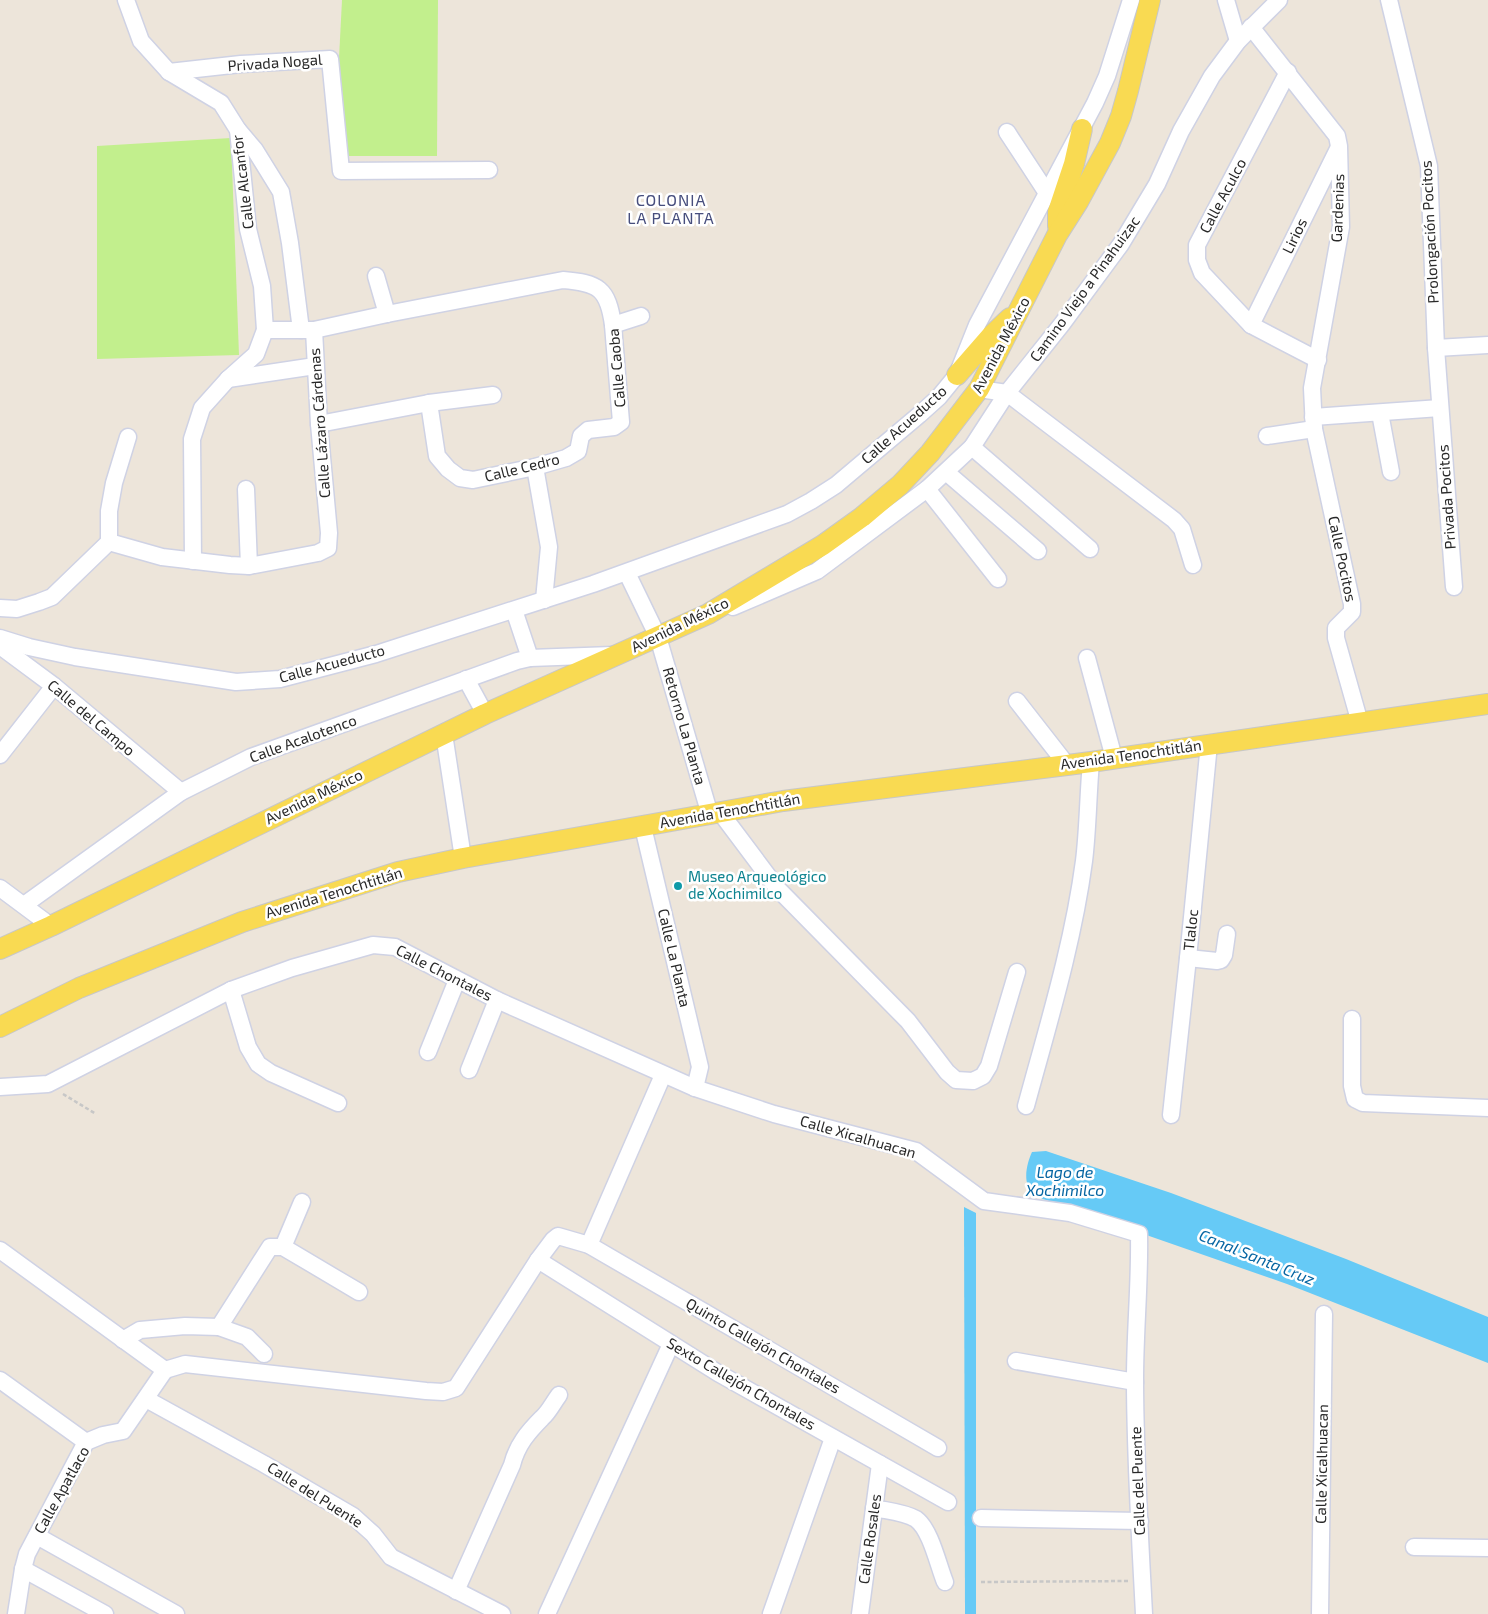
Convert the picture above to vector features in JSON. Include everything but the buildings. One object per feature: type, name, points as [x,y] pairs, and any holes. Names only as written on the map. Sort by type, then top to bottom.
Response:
[{"type":"main road","name":"Avenida México","points":[[0,949],[51,926],[485,714],[708,614],[823,545],[862,517],[900,485],[930,453],[979,389],[1057,235],[1078,202],[1110,143],[1128,92],[1150,0]]},
{"type":"main road","points":[[1057,235],[1058,212],[1074,164],[1082,129]]},
{"type":"main road","points":[[957,374],[991,336],[1022,306]]},
{"type":"main road","name":"Avenida Tenochtitlán","points":[[0,1027],[79,988],[242,922],[398,872],[463,858],[783,801],[1091,762],[1488,704]]},
{"type":"street","name":"Calle Alcanfor","points":[[126,0],[141,41],[169,72],[221,103],[238,130],[248,229],[262,286],[265,330]]},
{"type":"street","name":"Calle Acueducto","points":[[0,638],[29,647],[75,657],[236,682],[280,679],[376,654],[627,573],[787,514],[811,501],[836,485],[919,415],[939,397],[957,374],[977,325],[1082,129],[1107,76],[1131,0]]},
{"type":"street","points":[[1226,0],[1238,41]]},
{"type":"street","name":"Camino Viejo a Pinahuizac","points":[[708,614],[719,613],[817,571],[927,489],[972,447],[1007,393],[1062,324],[1121,244],[1157,184],[1181,130],[1208,83],[1238,41],[1279,0]]},
{"type":"street","name":"Prolongación Pocitos","points":[[1389,0],[1429,166],[1440,408]]},
{"type":"street","name":"Gardenias","points":[[1251,27],[1337,136],[1339,146],[1341,227],[1312,388],[1313,423]]},
{"type":"street","name":"Privada Nogal","points":[[169,72],[241,64],[330,59],[341,171],[489,170]]},
{"type":"street","name":"Calle Aculco","points":[[1288,72],[1197,245],[1197,260],[1202,273],[1251,325],[1318,360]]},
{"type":"street","points":[[193,561],[192,439],[202,408],[228,379],[256,354],[265,330],[307,330],[282,192],[255,150],[238,130]]},
{"type":"street","points":[[1007,132],[1048,193]]},
{"type":"street","name":"Lirios","points":[[1251,325],[1339,146]]},
{"type":"street","points":[[376,276],[387,314]]},
{"type":"street","name":"Calle Lázaro Cárdenas","points":[[109,542],[162,557],[249,566],[318,554],[328,548],[329,533],[315,366],[307,330],[563,280],[585,282],[599,288],[606,298],[612,319]]},
{"type":"street","points":[[612,319],[641,316]]},
{"type":"street","name":"Calle Caoba","points":[[612,319],[621,422]]},
{"type":"street","points":[[1436,348],[1488,345]]},
{"type":"street","points":[[228,379],[315,366]]},
{"type":"street","points":[[979,389],[1007,393],[1174,520],[1182,529],[1193,565]]},
{"type":"street","points":[[319,424],[429,404],[493,395]]},
{"type":"street","name":"Calle Cedro","points":[[429,404],[437,456],[448,470],[460,478],[473,480],[566,458],[578,451],[580,436],[588,430],[614,427],[621,422]]},
{"type":"street","points":[[1268,436],[1313,423],[1380,413],[1440,408]]},
{"type":"street","name":"Privada Pocitos","points":[[1440,408],[1454,587]]},
{"type":"street","points":[[1380,413],[1391,472]]},
{"type":"street","name":"Calle Pocitos","points":[[1313,423],[1352,604],[1352,612],[1336,628],[1336,638],[1360,723]]},
{"type":"street","points":[[0,608],[17,608],[52,596],[109,542],[109,511],[114,484],[128,437]]},
{"type":"street","points":[[972,447],[1090,549]]},
{"type":"street","points":[[534,467],[549,547],[544,600]]},
{"type":"street","points":[[946,472],[1038,551]]},
{"type":"street","points":[[246,489],[249,566]]},
{"type":"street","points":[[927,489],[998,579]]},
{"type":"street","points":[[627,573],[658,638]]},
{"type":"street","points":[[514,610],[530,658]]},
{"type":"street","name":"Retorno La Planta","points":[[658,638],[715,814]]},
{"type":"street","name":"Calle del Campo","points":[[0,646],[54,686],[181,792]]},
{"type":"street","name":"Calle Acalotenco","points":[[24,905],[181,792],[252,757],[517,661],[530,658],[616,655]]},
{"type":"street","points":[[1087,658],[1114,758]]},
{"type":"street","points":[[466,679],[485,714]]},
{"type":"street","points":[[0,755],[54,686]]},
{"type":"street","points":[[1017,701],[1066,764]]},
{"type":"street","points":[[444,734],[463,858]]},
{"type":"street","name":"Tlaloc","points":[[1171,1115],[1209,744]]},
{"type":"street","points":[[1026,1106],[1058,987],[1076,909],[1084,859],[1091,762]]},
{"type":"street","points":[[715,814],[776,888],[908,1021],[947,1072],[956,1080],[973,1081],[983,1076],[989,1066],[1016,972]]},
{"type":"street","name":"Calle La Planta","points":[[643,827],[700,1067],[695,1088]]},
{"type":"street","points":[[0,888],[51,926]]},
{"type":"street","points":[[1188,958],[1221,960],[1224,955],[1227,934]]},
{"type":"street","name":"Calle Chontales","points":[[0,1086],[48,1084],[231,990],[292,968],[373,946],[395,947],[497,1000],[663,1075],[695,1088],[774,1114]]},
{"type":"street","points":[[428,1052],[457,980]]},
{"type":"street","points":[[231,990],[248,1047],[258,1064],[271,1073],[338,1103]]},
{"type":"street","points":[[469,1070],[497,1000]]},
{"type":"street","points":[[1352,1020],[1352,1086],[1355,1099],[1363,1102],[1488,1108]]},
{"type":"street","points":[[588,1244],[663,1075]]},
{"type":"street","name":"Calle Xicalhuacan","points":[[774,1114],[916,1151],[984,1201],[1070,1213],[1139,1234],[1140,1259],[1135,1348]]},
{"type":"street","points":[[283,1247],[302,1202]]},
{"type":"street","name":"Quinto Callejón Chontales","points":[[538,1260],[558,1236],[588,1244],[938,1448]]},
{"type":"street","points":[[220,1327],[270,1247],[283,1247],[359,1292]]},
{"type":"street","points":[[0,1250],[165,1370],[186,1364],[443,1392],[456,1388],[538,1260]]},
{"type":"street","name":"Sexto Callejón Chontales","points":[[538,1260],[718,1373],[948,1502]]},
{"type":"street","name":"Calle Xicalhuacan","points":[[1320,1614],[1324,1314]]},
{"type":"street","points":[[123,1340],[140,1330],[185,1326],[220,1327],[247,1337],[264,1354]]},
{"type":"street","points":[[547,1614],[672,1344]]},
{"type":"street","name":"Calle del Puente","points":[[1135,1348],[1144,1614]]},
{"type":"street","points":[[1016,1361],[1135,1382]]},
{"type":"street","name":"Calle Apatlaco","points":[[16,1614],[22,1569],[27,1554],[86,1442],[103,1434],[123,1431],[165,1370]]},
{"type":"street","points":[[0,1380],[86,1442]]},
{"type":"street","points":[[456,1591],[519,1445],[559,1395]]},
{"type":"street","name":"Calle del Puente","points":[[146,1399],[353,1516],[374,1534],[391,1557],[502,1614]]},
{"type":"street","points":[[771,1614],[833,1438]]},
{"type":"street","name":"Calle Rosales","points":[[860,1614],[880,1464]]},
{"type":"street","points":[[874,1508],[904,1514],[914,1518],[922,1525],[929,1537],[944,1582]]},
{"type":"street","points":[[982,1518],[1140,1521]]},
{"type":"street","points":[[37,1536],[176,1614]]},
{"type":"street","points":[[1414,1547],[1488,1548]]},
{"type":"street","points":[[22,1569],[105,1614]]},
{"type":"path","points":[[48,1084],[96,1114]]},
{"type":"path","points":[[981,1582],[1142,1581]]},
{"type":"green space","points":[[342,0],[438,0],[437,156],[334,156]]},
{"type":"green space","points":[[231,138],[239,355],[97,359],[97,146]]},
{"type":"water","name":"Lago de Xochimilco","points":[[1046,1151],[1171,1193],[1346,1259],[1488,1317],[1488,1363],[1287,1284],[1043,1199],[1034,1194],[1029,1188],[1026,1172],[1032,1152]]},
{"type":"water","points":[[964,1207],[976,1213],[976,1614],[965,1614]]},
{"type":"place","name":"Museo Arqueológico de Xochimilco","points":[[678,886]]},
{"type":"district","name":"COLONIA LA PLANTA","points":[[671,209]]},
{"type":"water label","name":"Canal Santa Cruz","points":[[1257,1257]]}]
